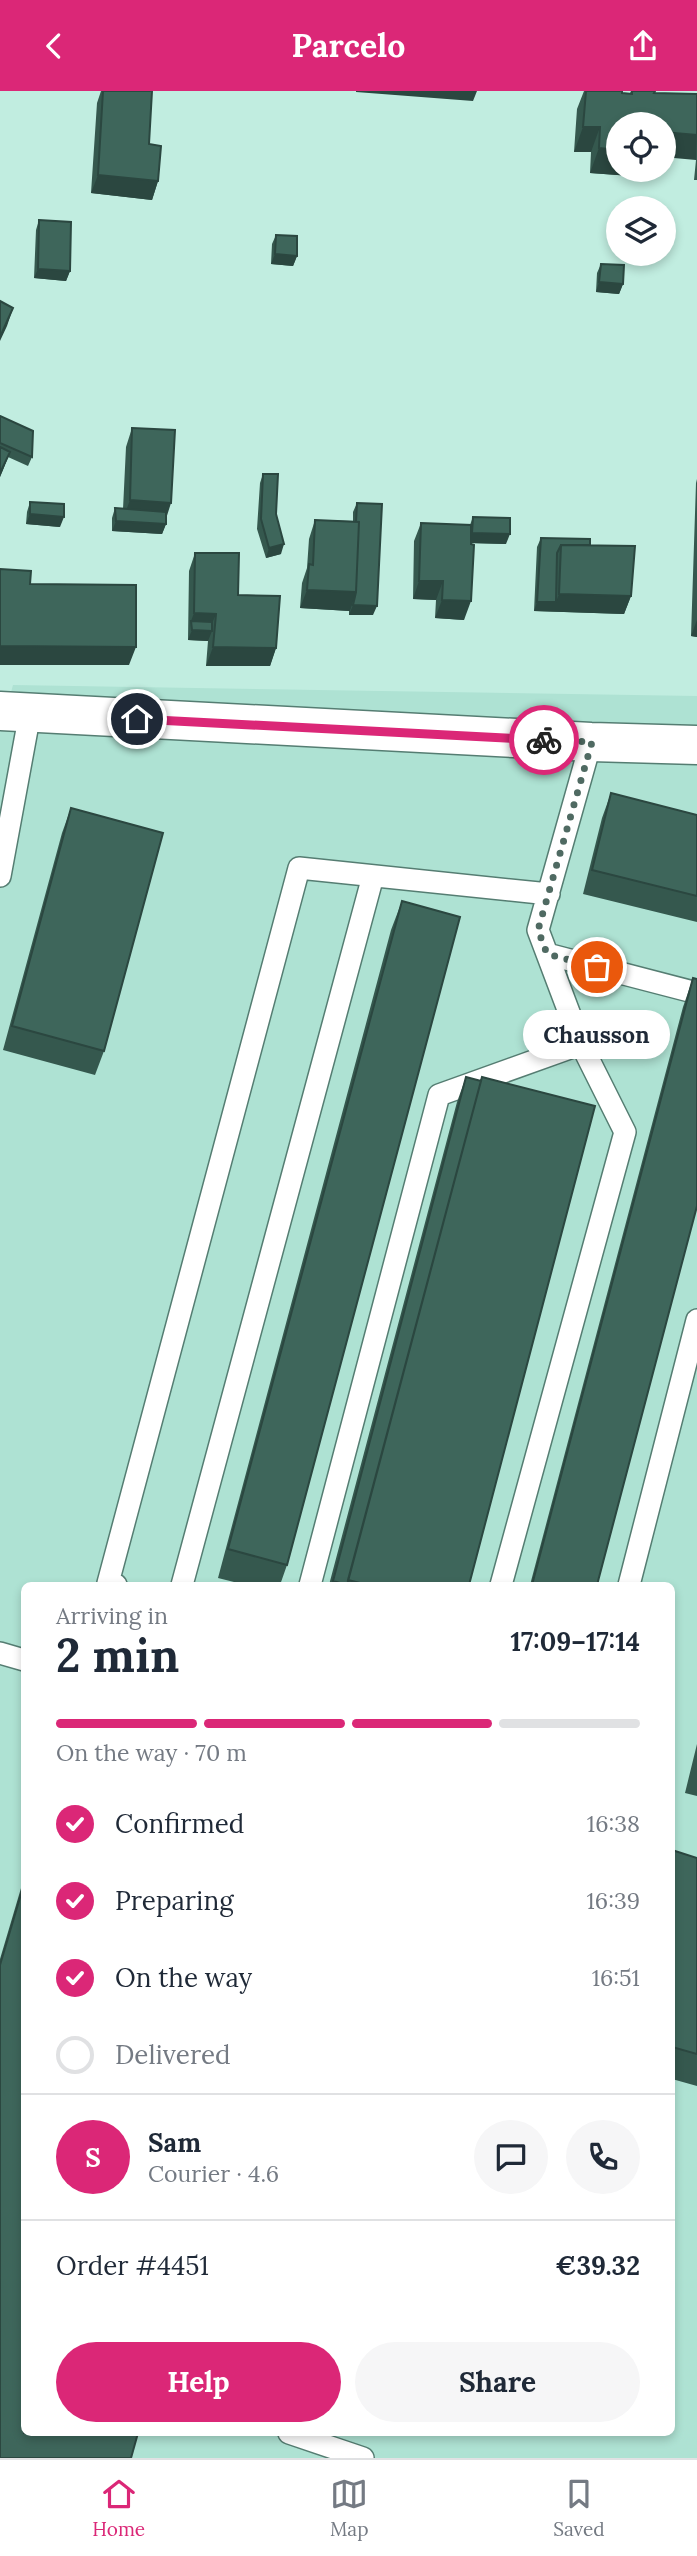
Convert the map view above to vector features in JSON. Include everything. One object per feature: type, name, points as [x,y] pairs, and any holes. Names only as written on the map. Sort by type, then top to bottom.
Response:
[{"type":"main road","points":[[15,712],[697,745]]},
{"type":"lane","points":[[0,876],[15,712]]},
{"type":"lane","points":[[502,1582],[625,1132],[581,1044],[538,930],[592,742]]},
{"type":"lane","points":[[108,1582],[299,868],[549,894]]},
{"type":"lane","points":[[183,1582],[373,876]]},
{"type":"lane","points":[[547,954],[697,993]]},
{"type":"lane","points":[[311,1582],[439,1095],[581,1044]]},
{"type":"lane","points":[[630,1582],[697,1320]]},
{"type":"lane","points":[[0,1653],[21,1659]]},
{"type":"lane","points":[[296,2436],[335,2453],[363,2458]]},
{"type":"shaded area","points":[[13,685],[697,696],[697,2458],[0,2458],[0,733]]},
{"type":"building","points":[[103,91],[152,91],[149,144],[161,146],[158,181],[98,175]]},
{"type":"building","points":[[586,91],[697,94],[697,135],[676,133],[676,112],[606,112],[606,149],[599,148],[600,127],[583,127]]},
{"type":"building","points":[[39,220],[71,222],[70,271],[38,269]]},
{"type":"building","points":[[276,235],[297,236],[297,256],[275,254]]},
{"type":"building","points":[[601,264],[624,266],[623,284],[599,282]]},
{"type":"building","points":[[0,301],[13,308],[0,337]]},
{"type":"building","points":[[0,416],[33,431],[32,457],[0,443]]},
{"type":"building","points":[[132,428],[175,430],[171,503],[130,500]]},
{"type":"building","points":[[0,447],[10,452],[0,473]]},
{"type":"building","points":[[263,474],[278,474],[276,514],[284,544],[269,548],[261,519]]},
{"type":"building","points":[[30,502],[64,504],[64,517],[30,514]]},
{"type":"building","points":[[357,503],[382,504],[377,606],[353,605],[359,522],[356,522]]},
{"type":"building","points":[[115,508],[166,512],[166,524],[116,521]]},
{"type":"building","points":[[473,517],[510,518],[510,534],[472,533]]},
{"type":"building","points":[[315,520],[359,522],[356,592],[307,590],[309,564],[313,565]]},
{"type":"building","points":[[421,523],[471,525],[471,544],[474,545],[471,601],[442,600],[443,581],[419,581]]},
{"type":"building","points":[[541,538],[590,539],[590,545],[561,545],[557,553],[556,602],[537,602]]},
{"type":"building","points":[[561,545],[635,546],[631,596],[559,594]]},
{"type":"building","points":[[195,553],[239,553],[238,595],[280,596],[276,648],[213,647],[216,614],[194,613]]},
{"type":"building","points":[[0,569],[31,571],[30,584],[136,585],[136,647],[0,646]]},
{"type":"building","points":[[191,621],[212,622],[212,631],[192,630]]},
{"type":"building","points":[[611,793],[697,815],[697,896],[592,870]]},
{"type":"building","points":[[71,808],[163,833],[104,1051],[12,1026]]},
{"type":"building","points":[[402,901],[460,917],[287,1565],[228,1549]]},
{"type":"building","points":[[693,978],[697,979],[697,1206],[598,1582],[533,1582]]},
{"type":"building","points":[[466,1077],[481,1081],[348,1582],[333,1581]]},
{"type":"building","points":[[482,1077],[595,1106],[470,1582],[348,1580]]},
{"type":"building","points":[[675,1851],[697,1858],[697,2054],[675,2048]]},
{"type":"building","points":[[21,1894],[21,2436],[137,2436],[131,2458],[0,2458],[0,1965]]},
{"type":"way so far","points":[[544,740],[592,742],[538,930],[547,954],[597,967]]},
{"type":"place","name":"Chausson","points":[[597,967]]},
{"type":"route","points":[[137,719],[544,740]]}]
